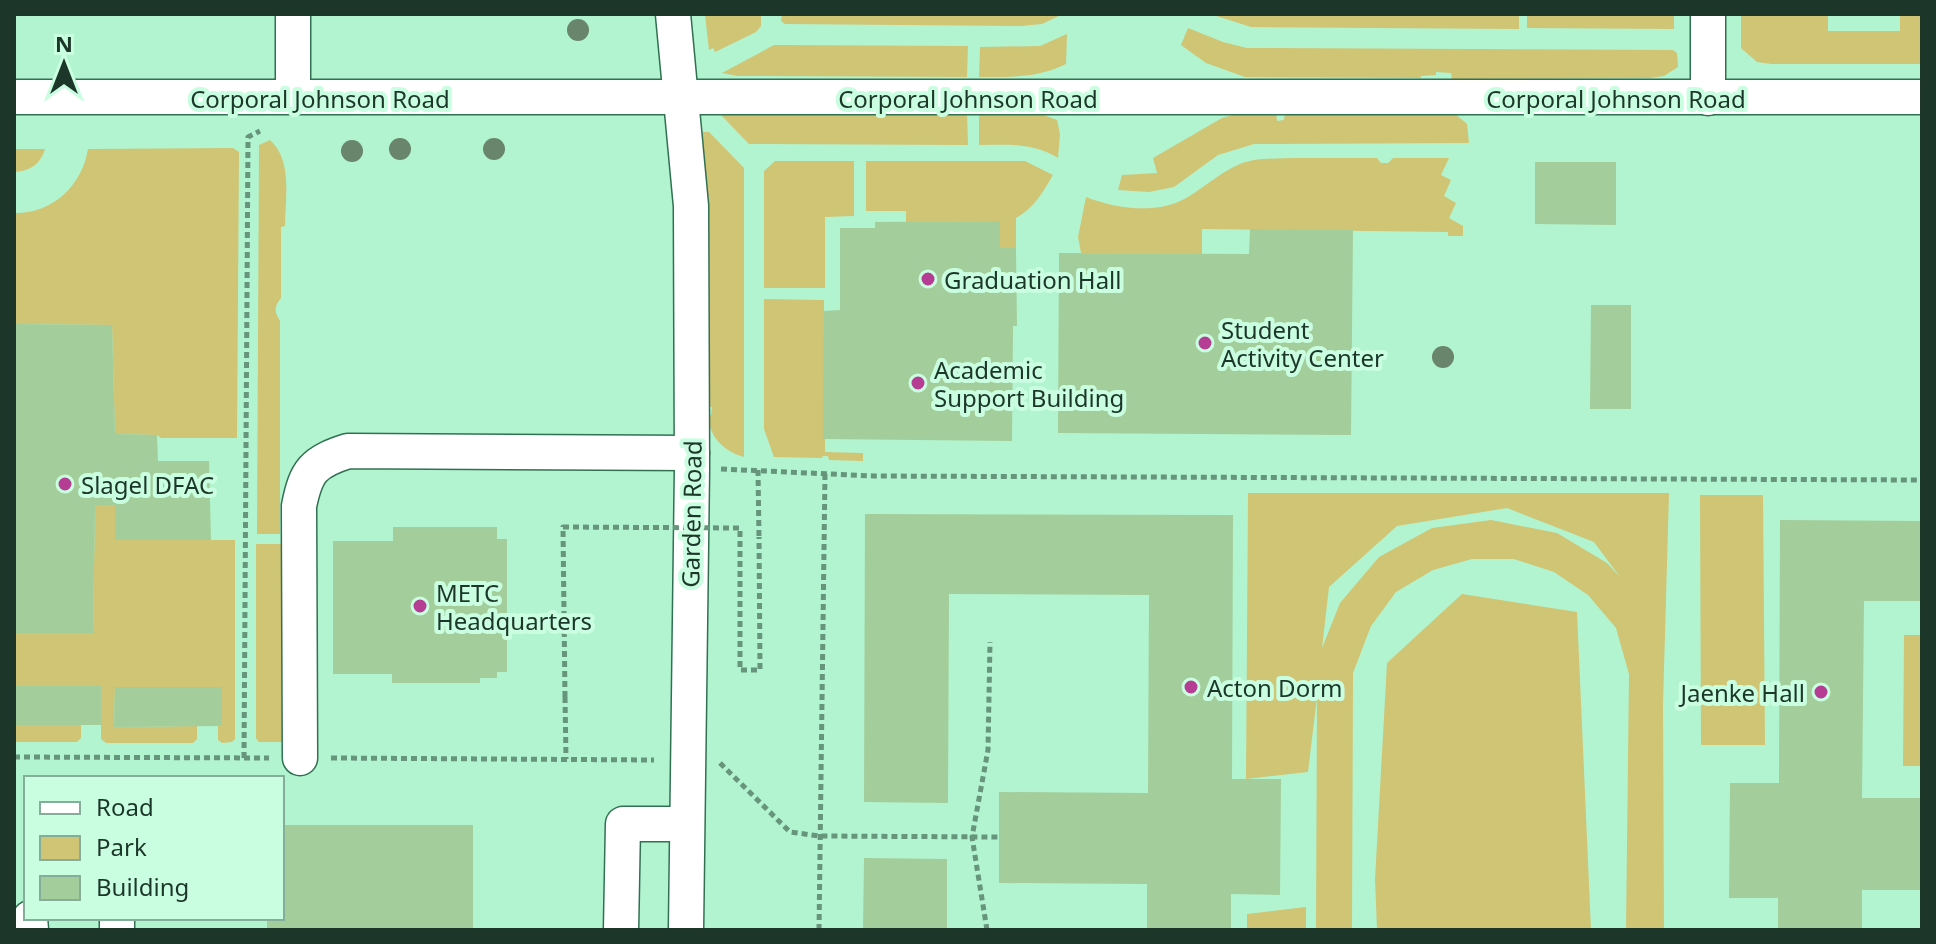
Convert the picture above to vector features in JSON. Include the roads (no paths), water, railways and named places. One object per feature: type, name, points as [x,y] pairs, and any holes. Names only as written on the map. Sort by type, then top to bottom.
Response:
[{"type":"street","points":[[293,14],[293,97]]},
{"type":"street","name":"Garden Road","points":[[673,14],[691,206],[692,461],[686,930]]},
{"type":"street","points":[[1708,14],[1708,98]]},
{"type":"street","name":"Corporal Johnson Road","points":[[14,97],[1922,97]]},
{"type":"street","points":[[300,758],[299,506],[303,483],[312,468],[348,451],[692,461]]},
{"type":"street","points":[[621,930],[623,824],[686,824]]},
{"type":"place","name":"Graduation Hall","points":[[928,279]]},
{"type":"place","name":"Student Activity Center","points":[[1205,343]]},
{"type":"place","name":"Academic Support Building","points":[[918,383]]},
{"type":"place","name":"Slagel DFAC","points":[[65,484]]},
{"type":"place","name":"METC Headquarters","points":[[420,606]]},
{"type":"place","name":"Acton Dorm","points":[[1191,687]]},
{"type":"place","name":"Jaenke Hall","points":[[1821,692]]}]
